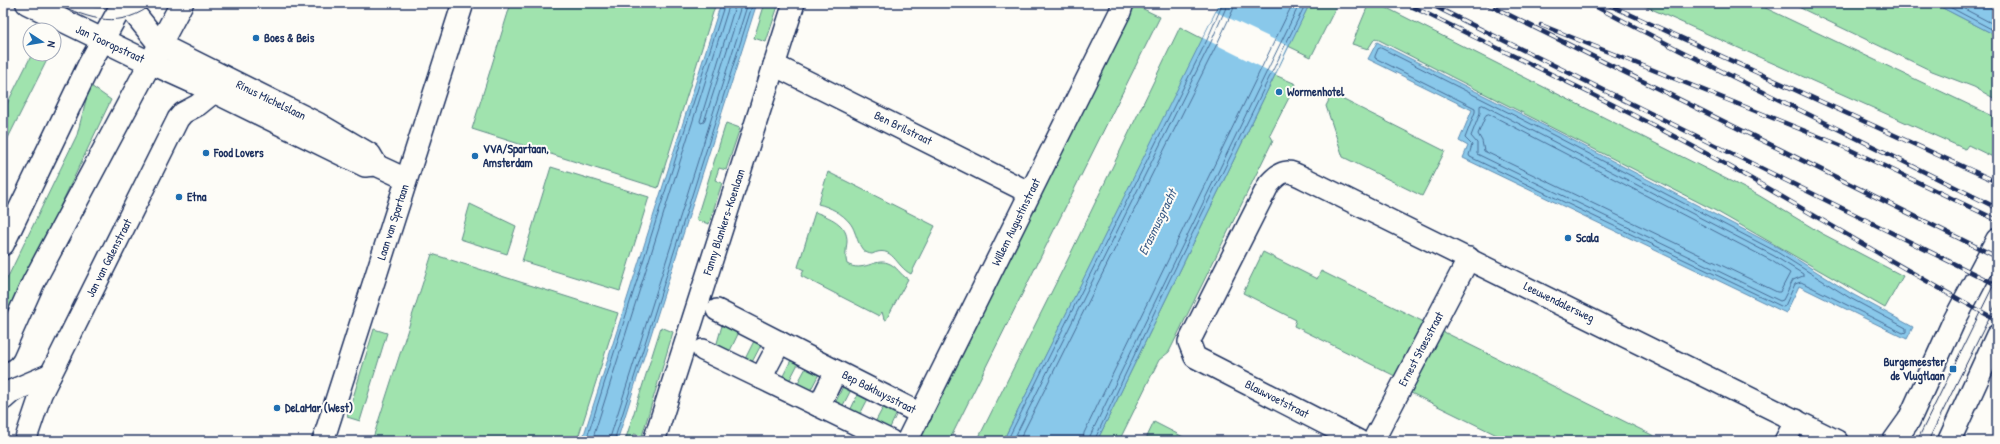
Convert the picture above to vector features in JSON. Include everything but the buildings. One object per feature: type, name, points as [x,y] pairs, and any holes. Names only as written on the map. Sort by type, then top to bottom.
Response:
[{"type":"main road","name":"Jan Tooropstraat","points":[[28,3],[102,39],[154,53]]},
{"type":"main road","points":[[3,350],[33,283],[154,53],[182,3]]},
{"type":"main road","name":"Jan Tooropstraat","points":[[122,4],[135,14],[154,53]]},
{"type":"main road","points":[[3,244],[102,39],[122,4]]},
{"type":"main road","points":[[1894,441],[1909,420],[1954,323],[1997,240]]},
{"type":"main road","points":[[1949,441],[1997,336]]},
{"type":"main road","points":[[3,399],[12,391],[50,375]]},
{"type":"street","name":"Laan van Spartaan","points":[[323,441],[463,3]]},
{"type":"street","name":"Fanny Blankers-Koenlaan","points":[[654,441],[794,3]]},
{"type":"street","name":"Willem Augustinstraat","points":[[907,441],[1120,12],[1123,3]]},
{"type":"street","name":"Rinus Michelslaan","points":[[154,53],[214,92],[365,166],[376,165],[406,179]]},
{"type":"street","name":"Rinus Michelslaan","points":[[154,53],[326,128],[370,154],[376,165]]},
{"type":"street","name":"Ben Brilstraat","points":[[774,65],[973,163],[1030,193]]},
{"type":"street","name":"Jan van Galenstraat","points":[[25,441],[41,394],[50,375],[178,119],[183,112],[198,105],[214,92]]},
{"type":"street","name":"Leeuwendalersweg","points":[[1195,357],[1189,342],[1269,184],[1279,174],[1289,171],[1469,258],[1838,441]]},
{"type":"street","name":"Ernest Staesstraat","points":[[1373,441],[1469,258]]},
{"type":"street","name":"Bep Bakhuysstraat","points":[[717,310],[921,414]]},
{"type":"street","points":[[761,378],[780,342]]},
{"type":"street","points":[[703,350],[891,441]]},
{"type":"street","name":"Blauwvoetstraat","points":[[1195,357],[1359,441]]},
{"type":"street","name":"Bep Bakhuysstraat","points":[[819,406],[836,371]]},
{"type":"street","points":[[1785,441],[1796,420]]},
{"type":"green space","points":[[511,3],[716,3],[658,188],[472,129]]},
{"type":"green space","points":[[765,3],[779,3],[766,42],[754,38]]},
{"type":"green space","points":[[1310,3],[1338,3],[1311,57],[1288,46]]},
{"type":"green space","points":[[1369,3],[1377,3],[1758,195],[1821,233],[1903,276],[1885,308],[1716,211],[1375,38],[1368,49],[1352,44]]},
{"type":"green space","points":[[1638,3],[1755,3],[1997,118],[1997,159],[1968,145],[1965,149]]},
{"type":"green space","points":[[1790,3],[1933,3],[1997,36],[1997,100],[1974,87],[1932,71]]},
{"type":"green space","points":[[1133,4],[1160,17],[949,441],[911,441]]},
{"type":"green space","points":[[1180,27],[1203,39],[1003,441],[977,441],[1068,259]]},
{"type":"green space","points":[[28,62],[46,62],[3,148],[3,112]]},
{"type":"green space","points":[[1275,75],[1296,84],[1270,135],[1273,140],[1169,352],[1159,360],[1119,441],[1097,441]]},
{"type":"green space","points":[[91,86],[111,100],[35,259],[3,319],[3,287],[77,135]]},
{"type":"green space","points":[[1332,94],[1445,151],[1422,196],[1343,157],[1326,106]]},
{"type":"green space","points":[[726,123],[740,128],[726,170],[719,168],[715,180],[722,183],[709,224],[696,220]]},
{"type":"green space","points":[[551,167],[649,197],[620,291],[522,261]]},
{"type":"green space","points":[[828,172],[935,226],[911,274],[893,257],[885,252],[872,254],[863,250],[858,242],[853,227],[847,219],[836,211],[818,204]]},
{"type":"green space","points":[[470,204],[516,226],[507,254],[460,239]]},
{"type":"green space","points":[[815,212],[837,222],[844,230],[847,242],[847,264],[858,267],[878,262],[888,263],[894,266],[908,279],[886,320],[884,319],[882,312],[879,316],[801,276],[804,270],[798,267]]},
{"type":"green space","points":[[1263,252],[1317,279],[1321,271],[1426,323],[1399,378],[1294,326],[1296,320],[1243,293]]},
{"type":"green space","points":[[432,254],[618,313],[577,441],[372,441]]},
{"type":"green space","points":[[723,322],[739,332],[728,355],[715,350]]},
{"type":"green space","points":[[661,327],[673,332],[642,436],[634,434],[632,441],[625,441]]},
{"type":"green space","points":[[374,329],[387,333],[360,421],[347,417]]},
{"type":"green space","points":[[1438,329],[1664,441],[1509,441],[1407,391]]},
{"type":"green space","points":[[755,339],[762,343],[750,366],[743,363]]},
{"type":"green space","points":[[792,358],[799,362],[787,385],[780,382]]},
{"type":"green space","points":[[808,364],[820,372],[808,395],[795,388]]},
{"type":"green space","points":[[844,384],[852,388],[840,411],[833,408]]},
{"type":"green space","points":[[859,392],[869,397],[857,420],[848,415]]},
{"type":"green space","points":[[885,404],[898,411],[887,434],[872,428]]},
{"type":"green space","points":[[1154,422],[1191,441],[1145,441]]},
{"type":"water","points":[[721,3],[757,3],[617,441],[582,441]]},
{"type":"water","name":"Erasmusgracht","points":[[1220,3],[1310,3],[1097,441],[1003,441]]},
{"type":"water","points":[[1933,3],[1997,3],[1997,36]]},
{"type":"water","points":[[1377,42],[1557,132],[1779,248],[1852,294],[1913,327],[1907,339],[1799,286],[1786,313],[1463,158],[1468,146],[1459,141],[1472,110],[1368,59]]},
{"type":"pier","points":[[1216,12],[1288,46],[1275,74],[1203,38]]},
{"type":"tram line","points":[[56,3],[81,14],[105,20],[130,17],[154,3]]},
{"type":"tram line","points":[[79,3],[102,7],[126,3]]},
{"type":"tram line","points":[[1917,441],[1997,278]]},
{"type":"tram line","points":[[1928,441],[1997,302]]},
{"type":"railway","points":[[1405,3],[1670,134],[1744,175],[1924,280],[1997,320]]},
{"type":"railway","points":[[1428,3],[1997,285]]},
{"type":"railway","points":[[1485,3],[1997,257]]},
{"type":"railway","points":[[1589,3],[1679,50],[1997,208]]},
{"type":"railway","points":[[1605,3],[1997,182]]},
{"type":"railway","points":[[1541,25],[1840,145],[1997,220]]},
{"type":"place","name":"Boes & Beis","points":[[256,38]]},
{"type":"place","name":"Wormenhotel","points":[[1279,92]]},
{"type":"place","name":"Food Lovers","points":[[206,153]]},
{"type":"place","name":"VVA/Spartaan, Amsterdam","points":[[475,156]]},
{"type":"place","name":"Etna","points":[[179,197]]},
{"type":"place","name":"Scala","points":[[1568,238]]},
{"type":"place","name":"Burgemeester de Vlugtlaan","points":[[1953,369]]},
{"type":"place","name":"DeLaMar (West)","points":[[277,408]]}]
